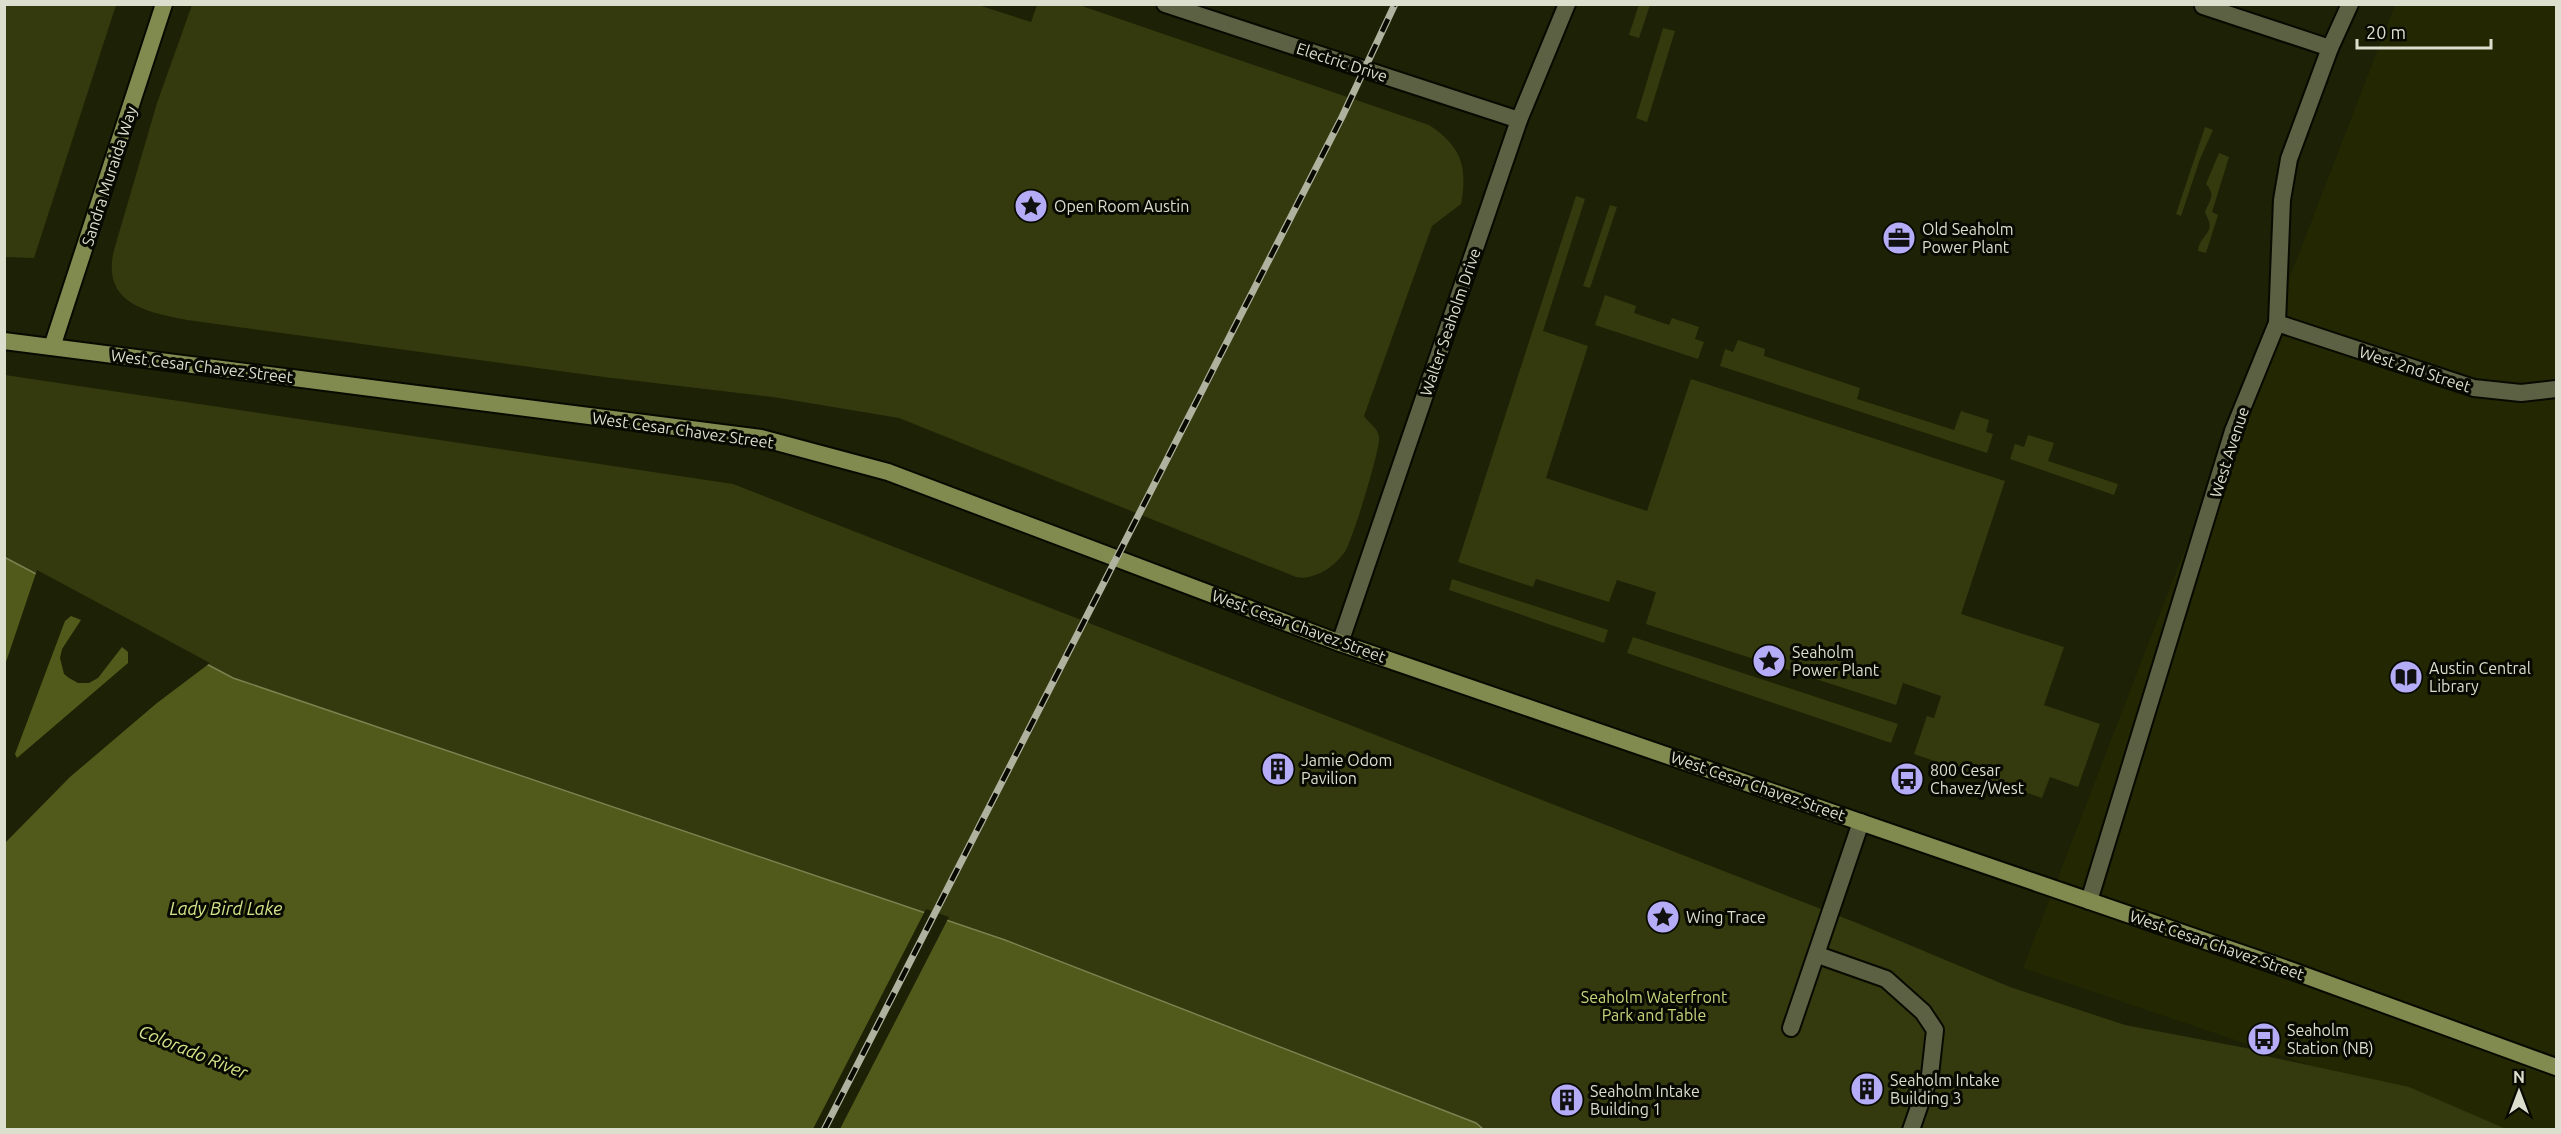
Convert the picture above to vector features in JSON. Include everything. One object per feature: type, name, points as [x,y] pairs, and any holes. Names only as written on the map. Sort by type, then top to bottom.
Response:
[{"type":"main road","name":"Sandra Muraida Way","points":[[52,347],[164,4]]},
{"type":"main road","name":"West Cesar Chavez Street","points":[[4,341],[761,438],[888,472],[1340,643],[2320,980],[2556,1067]]},
{"type":"street","name":"Walter Seaholm Drive","points":[[1340,643],[1518,120],[1566,4]]},
{"type":"street","name":"West Avenue","points":[[2089,900],[2234,431],[2277,323],[2282,200],[2289,159],[2330,48],[2350,4]]},
{"type":"street","name":"Electric Drive","points":[[1171,6],[1518,120]]},
{"type":"street","points":[[2203,6],[2330,48]]},
{"type":"street","name":"West 2nd Street","points":[[2277,323],[2474,388],[2521,393],[2556,389]]},
{"type":"street","points":[[1791,1028],[1818,955],[1861,822]]},
{"type":"street","points":[[1818,955],[1886,980],[1923,1012],[1935,1030],[1930,1075],[1911,1130]]},
{"type":"shaded area","points":[[2395,5],[2556,5],[2556,1129],[2497,1129],[2023,968]]},
{"type":"green space","points":[[975,4],[1031,22],[1037,5],[1079,5],[1429,125],[1455,149],[1462,168],[1461,204],[1432,226],[1364,416],[1376,429],[1379,438],[1360,512],[1346,550],[1331,567],[1310,577],[1296,577],[899,418],[773,397],[604,377],[187,320],[143,309],[121,294],[114,283],[112,268],[114,250],[157,103],[192,5]]},
{"type":"green space","points":[[1639,4],[1650,5],[1639,38],[1629,35]]},
{"type":"green space","points":[[4,5],[116,5],[34,258],[5,257]]},
{"type":"green space","points":[[1663,28],[1675,31],[1647,122],[1636,118]]},
{"type":"green space","points":[[2205,127],[2213,130],[2200,159],[2181,216],[2176,214]]},
{"type":"green space","points":[[2219,153],[2229,157],[2212,212],[2218,215],[2206,253],[2198,251],[2210,225],[2205,213],[2211,199],[2211,192],[2206,184]]},
{"type":"green space","points":[[1576,196],[1585,199],[1543,331],[1588,346],[1546,478],[1647,511],[1691,379],[2005,481],[1961,614],[2064,647],[2044,705],[2100,724],[2078,787],[2050,777],[2042,798],[1914,754],[1927,716],[1934,718],[1941,696],[1903,683],[1896,705],[1646,624],[1656,592],[1617,580],[1609,602],[1536,579],[1533,587],[1458,562]]},
{"type":"green space","points":[[1610,205],[1617,207],[1590,288],[1583,286]]},
{"type":"green space","points":[[1605,295],[1636,306],[1634,313],[1669,325],[1672,318],[1699,327],[1695,339],[1704,342],[1698,359],[1595,325]]},
{"type":"green space","points":[[1738,340],[1765,349],[1764,356],[1860,388],[1857,399],[1954,430],[1961,411],[1989,420],[1986,432],[1993,434],[1987,453],[1720,366],[1725,349],[1733,352]]},
{"type":"green space","name":"Seaholm Waterfront Park and Table","points":[[5,375],[733,484],[1857,923],[2010,987],[2125,1025],[2251,1049],[2266,1056],[2409,1087],[2506,1129],[1483,1129],[1476,1123],[1005,940],[233,678],[5,557]]},
{"type":"green space","points":[[2028,435],[2054,443],[2048,461],[2118,484],[2114,495],[2010,459],[2015,444],[2024,447]]},
{"type":"green space","points":[[1452,579],[1608,630],[1604,643],[1449,590]]},
{"type":"green space","points":[[1633,637],[1898,724],[1891,743],[1627,653]]},
{"type":"water","name":"Lady Bird Lake","points":[[4,557],[233,678],[1005,940],[1476,1123],[1483,1129],[5,1129]]},
{"type":"pier","points":[[37,570],[210,663],[157,703],[70,777],[5,843],[5,665]],"holes":[[[71,616],[81,620],[62,649],[60,658],[64,674],[78,683],[89,683],[98,678],[122,647],[128,652],[128,663],[17,758],[15,754],[65,621]]]},
{"type":"pier","points":[[926,909],[949,917],[840,1129],[813,1129]]},
{"type":"railway","points":[[824,1130],[1342,117],[1395,4]]},
{"type":"place","name":"Open Room Austin","points":[[1031,206]]},
{"type":"place","name":"Old Seaholm Power Plant","points":[[1899,238]]},
{"type":"place","name":"Seaholm Power Plant","points":[[1769,661]]},
{"type":"place","name":"Austin Central Library","points":[[2406,677]]},
{"type":"place","name":"Jamie Odom Pavilion","points":[[1278,769]]},
{"type":"place","name":"800 Cesar Chavez/West","points":[[1907,779]]},
{"type":"place","name":"Wing Trace","points":[[1663,917]]},
{"type":"place","name":"Seaholm Station (NB)","points":[[2264,1039]]},
{"type":"place","name":"Seaholm Intake Building 3","points":[[1867,1089]]},
{"type":"place","name":"Seaholm Intake Building 1","points":[[1567,1100]]},
{"type":"water label","name":"Colorado River","points":[[193,1052]]}]
